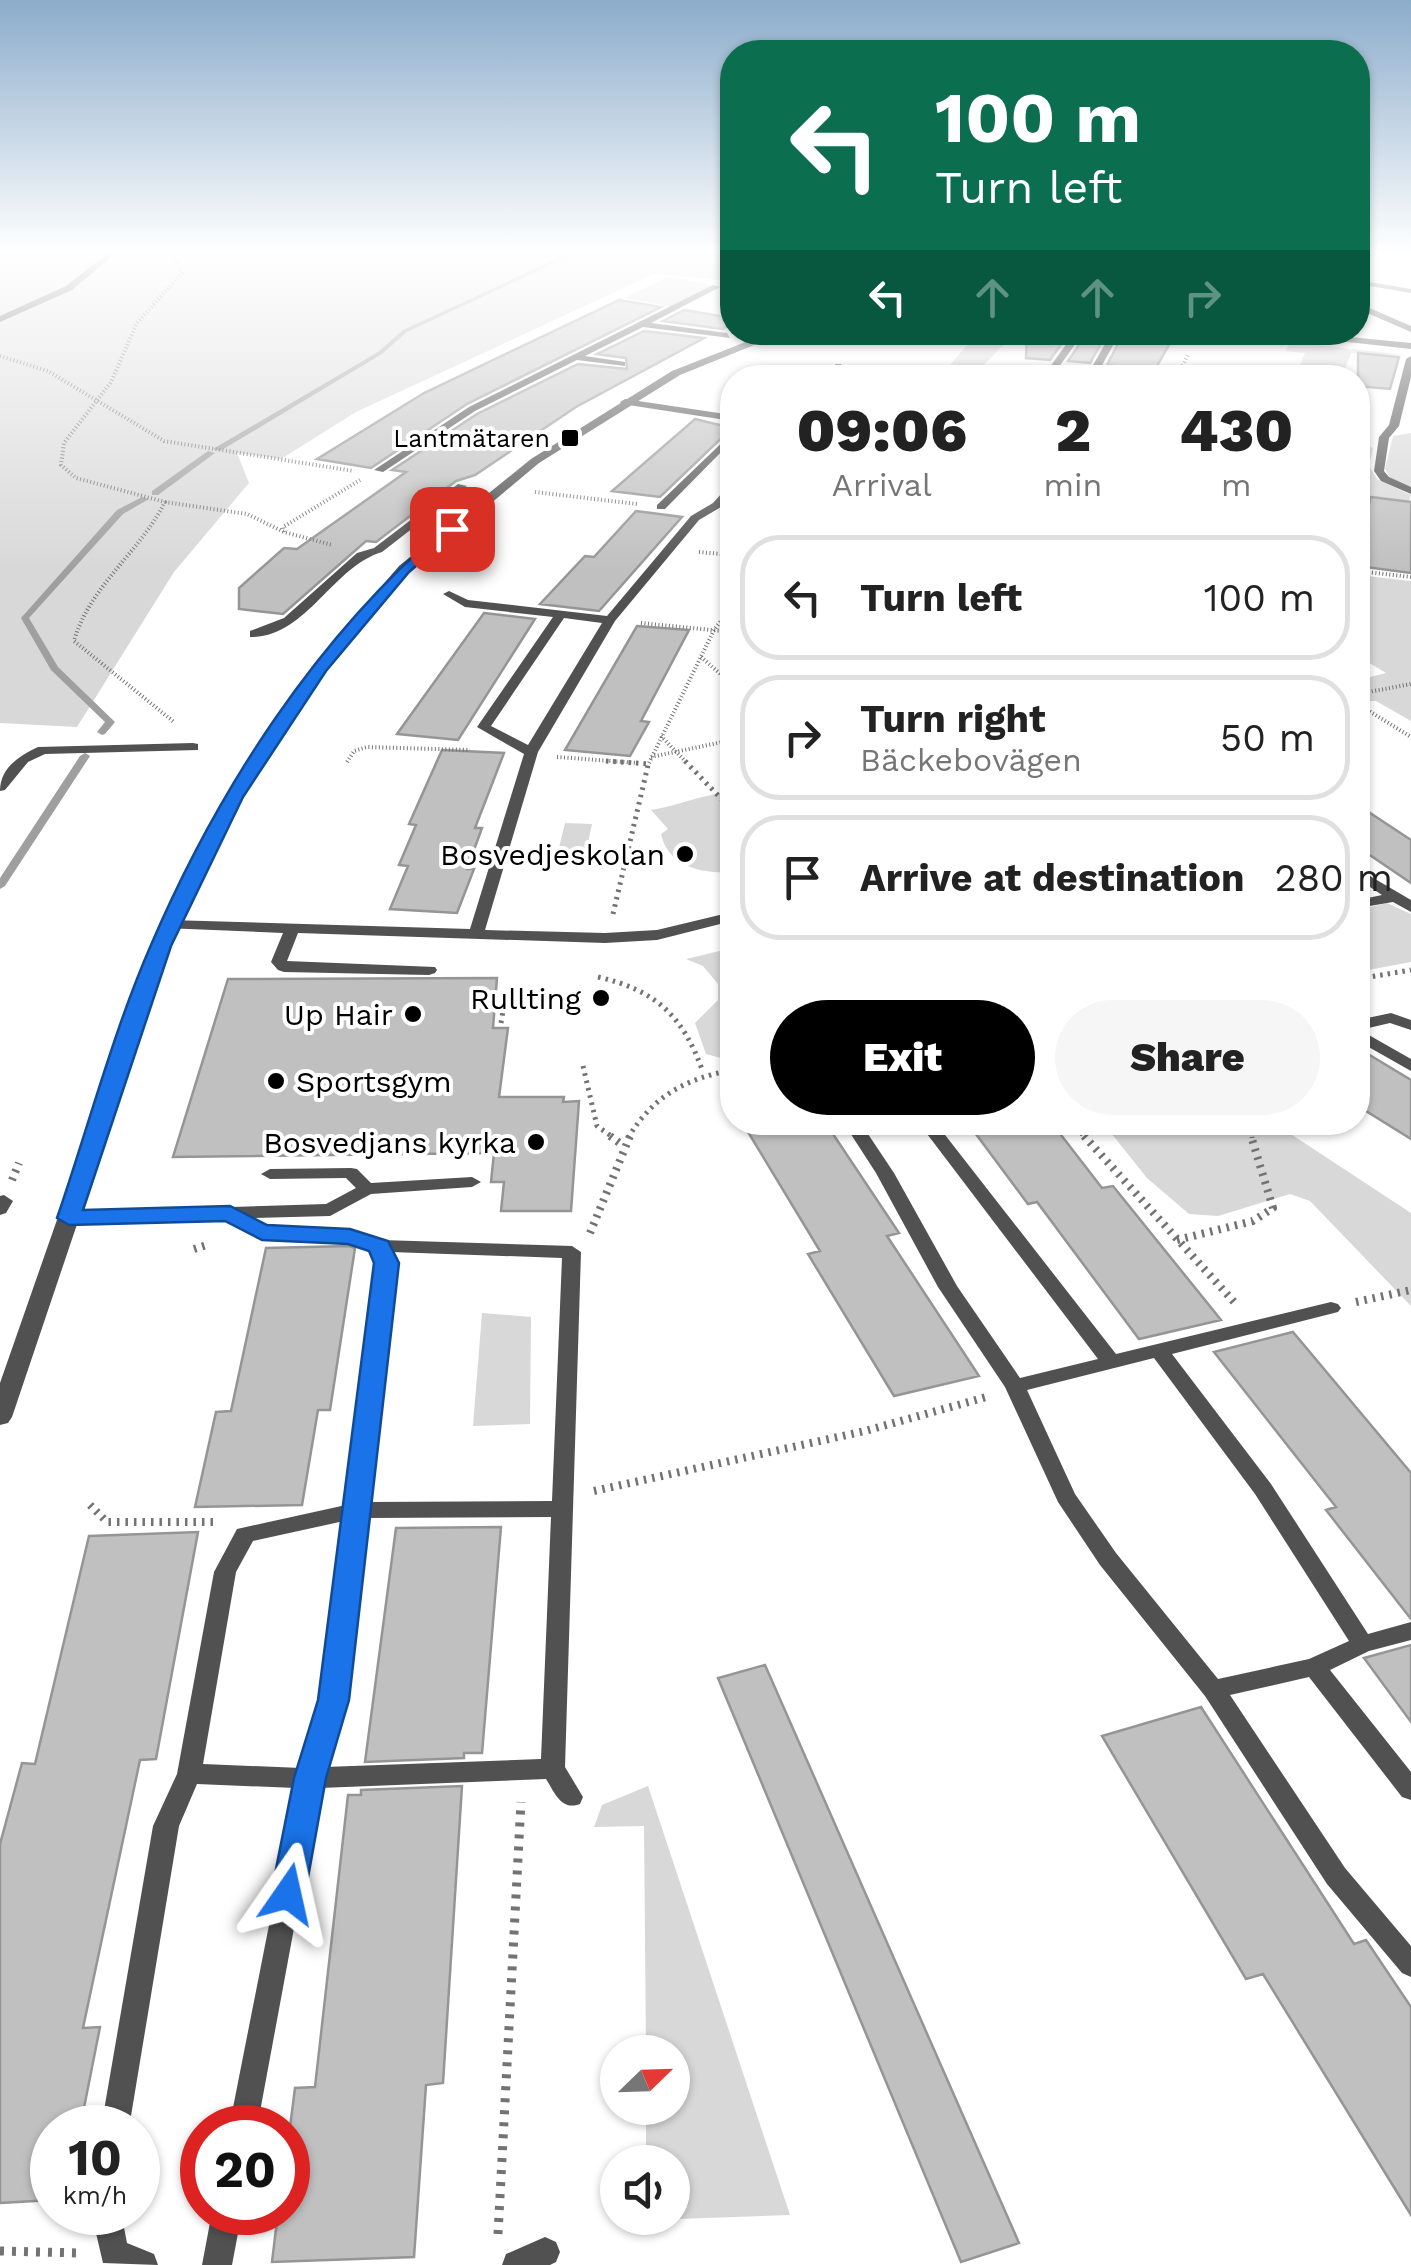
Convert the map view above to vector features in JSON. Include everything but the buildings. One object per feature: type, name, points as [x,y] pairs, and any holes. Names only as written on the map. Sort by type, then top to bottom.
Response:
[{"type":"street","points":[[0,1418],[169,925],[262,750],[320,668],[404,569],[534,462],[695,360]]},
{"type":"lane","points":[[376,472],[472,409],[568,360]]},
{"type":"lane","points":[[592,360],[622,364]]},
{"type":"lane","points":[[1411,360],[1392,428],[1384,437],[1379,471],[1385,479],[1411,491]]},
{"type":"lane","points":[[625,402],[720,416]]},
{"type":"lane","points":[[1392,428],[1411,430]]},
{"type":"lane","points":[[661,506],[720,448]]},
{"type":"lane","points":[[254,634],[288,621],[361,555],[378,550],[462,486]]},
{"type":"lane","points":[[476,934],[531,752],[610,620],[695,518],[720,501]]},
{"type":"lane","points":[[448,594],[465,603],[610,620]]},
{"type":"lane","points":[[531,752],[484,727],[560,616]]},
{"type":"lane","points":[[0,787],[23,759],[43,750],[193,746]]},
{"type":"lane","points":[[1370,880],[1411,907]]},
{"type":"lane","points":[[1370,902],[1396,897]]},
{"type":"lane","points":[[169,925],[605,938],[657,935],[720,920]]},
{"type":"lane","points":[[292,928],[279,962],[284,967],[429,970]]},
{"type":"lane","points":[[1370,1022],[1391,1018],[1411,1025]]},
{"type":"lane","points":[[1370,1041],[1411,1066]]},
{"type":"lane","points":[[859,1135],[885,1173],[948,1288],[1015,1386],[1066,1497],[1108,1559],[1213,1688],[1336,1876],[1411,1966]]},
{"type":"lane","points":[[936,1135],[1110,1361]]},
{"type":"lane","points":[[270,1174],[351,1172],[367,1190]]},
{"type":"lane","points":[[69,1218],[330,1210],[367,1190],[472,1182]]},
{"type":"lane","points":[[230,1213],[262,1232],[350,1236],[379,1246],[572,1252],[553,1770],[571,1797]]},
{"type":"lane","points":[[247,2105],[310,1778],[333,1700],[387,1263],[379,1246]]},
{"type":"lane","points":[[1015,1386],[1331,1308]]},
{"type":"lane","points":[[1158,1350],[1263,1489],[1364,1644]]},
{"type":"lane","points":[[118,2105],[166,1826],[189,1774],[225,1572],[246,1536],[359,1510],[562,1504]]},
{"type":"lane","points":[[1213,1688],[1314,1667],[1364,1644],[1411,1631]]},
{"type":"lane","points":[[1314,1667],[1411,1790]]},
{"type":"lane","points":[[189,1774],[310,1778],[553,1770]]},
{"type":"lane","points":[[110,2235],[114,2253],[143,2265]]},
{"type":"lane","points":[[217,2265],[223,2235]]},
{"type":"lane","points":[[507,2255],[546,2252]]},
{"type":"path","points":[[121,360],[111,382],[64,443],[62,465],[76,478],[165,502],[248,514],[284,532],[361,555]]},
{"type":"path","points":[[284,532],[283,527],[305,510],[376,472]]},
{"type":"path","points":[[558,504],[572,496]]},
{"type":"path","points":[[165,502],[133,557],[77,619],[74,641],[172,719],[193,746]]},
{"type":"path","points":[[1370,573],[1411,578]]},
{"type":"path","points":[[610,620],[720,631]]},
{"type":"path","points":[[605,938],[649,761],[720,622]]},
{"type":"path","points":[[701,657],[720,674]]},
{"type":"path","points":[[1370,692],[1411,684]]},
{"type":"path","points":[[1370,711],[1411,737]]},
{"type":"path","points":[[661,736],[720,798]]},
{"type":"path","points":[[531,752],[649,761],[720,742]]},
{"type":"path","points":[[347,762],[354,752],[367,747],[479,750]]},
{"type":"path","points":[[1370,977],[1411,970]]},
{"type":"path","points":[[598,977],[636,986],[670,1007],[684,1023],[703,1072]]},
{"type":"path","points":[[502,1023],[505,999]]},
{"type":"path","points":[[583,1066],[597,1126],[621,1144]]},
{"type":"path","points":[[572,1252],[596,1226],[621,1144],[652,1106],[682,1082],[703,1072],[720,1071]]},
{"type":"path","points":[[1083,1135],[1238,1306],[1272,1321]]},
{"type":"path","points":[[1177,1240],[1253,1222],[1273,1208],[1252,1135]]},
{"type":"path","points":[[1331,1308],[1411,1290]]},
{"type":"path","points":[[562,1504],[930,1414],[1015,1386]]},
{"type":"path","points":[[90,1505],[107,1522],[221,1522]]},
{"type":"path","points":[[507,2255],[521,1797],[553,1770]]},
{"type":"path","points":[[0,2252],[114,2253]]},
{"type":"shaded area","points":[[0,360],[469,360],[356,412],[281,459],[237,453],[249,483],[174,572],[77,727],[0,723]]},
{"type":"shaded area","points":[[955,360],[989,360],[984,365],[950,365]]},
{"type":"shaded area","points":[[1302,360],[1348,360],[1346,365],[1300,365]]},
{"type":"shaded area","points":[[1411,433],[1411,489],[1391,479],[1385,469],[1393,436]]},
{"type":"shaded area","points":[[1370,468],[1377,479],[1411,495],[1409,502],[1370,497]]},
{"type":"shaded area","points":[[1370,576],[1411,581],[1411,721],[1370,701],[1370,677],[1386,673],[1370,663]]},
{"type":"shaded area","points":[[720,793],[720,872],[688,866],[671,854],[661,834],[668,829],[651,810]]},
{"type":"shaded area","points":[[565,823],[592,824],[585,857],[557,856]]},
{"type":"shaded area","points":[[1387,903],[1411,914],[1411,962],[1370,970],[1370,907]]},
{"type":"shaded area","points":[[720,951],[720,1058],[706,1054],[695,1023],[718,1000],[718,984],[703,966],[686,959]]},
{"type":"shaded area","points":[[1113,1135],[1292,1135],[1411,1213],[1411,1306],[1310,1201],[1290,1194],[1218,1216],[1189,1214],[1147,1178]]},
{"type":"shaded area","points":[[482,1313],[531,1317],[530,1424],[473,1426]]},
{"type":"shaded area","points":[[648,1786],[790,2215],[690,2218],[690,2145],[646,2145],[646,2125],[690,2125],[690,2035],[646,2035],[644,1826],[594,1827],[602,1805]]},
{"type":"waterway","points":[[217,449],[369,360]]},
{"type":"waterway","points":[[155,493],[211,453]]},
{"type":"waterway","points":[[102,732],[110,722],[54,668],[25,618],[120,512],[145,499]]},
{"type":"waterway","points":[[0,886],[85,756]]},
{"type":"place","name":"Lantmätaren","points":[[570,438]]},
{"type":"place","name":"Bosvedjeskolan","points":[[685,854]]},
{"type":"place","name":"Rullting","points":[[601,998]]},
{"type":"place","name":"Up Hair","points":[[413,1014]]},
{"type":"place","name":"Sportsgym","points":[[276,1081]]},
{"type":"place","name":"Bosvedjans kyrka","points":[[536,1142]]},
{"type":"route","points":[[288,1894],[310,1778],[333,1700],[387,1263],[379,1246],[350,1236],[262,1232],[230,1213],[69,1218],[169,925],[234,797],[320,668],[404,569],[452,529]]}]
